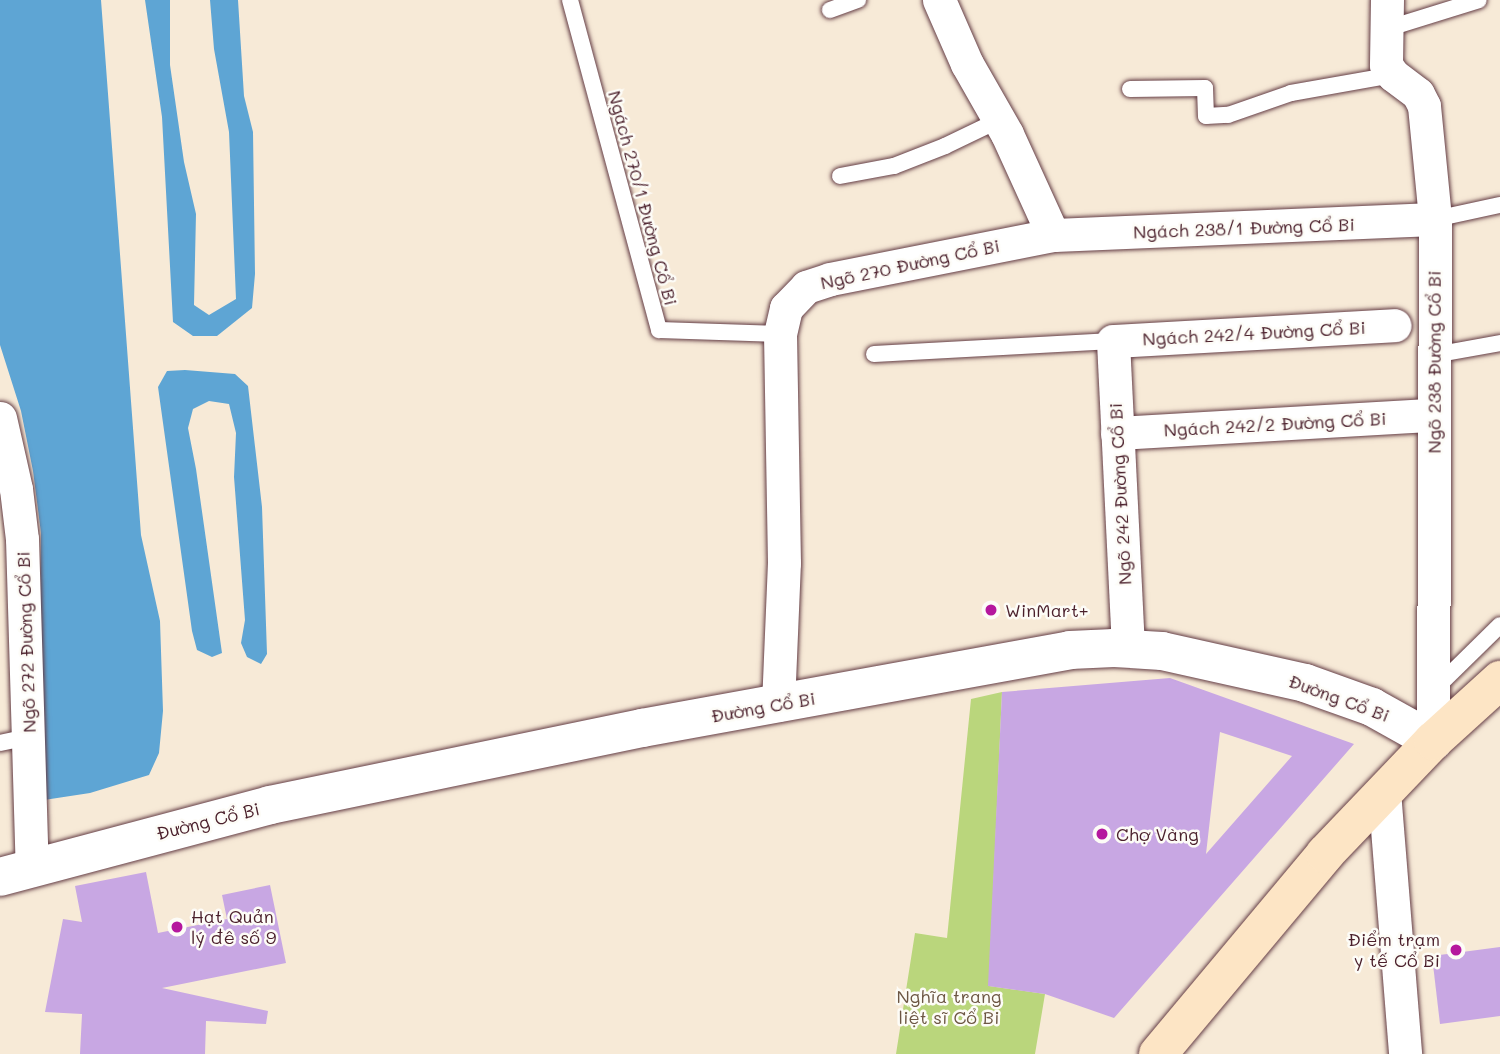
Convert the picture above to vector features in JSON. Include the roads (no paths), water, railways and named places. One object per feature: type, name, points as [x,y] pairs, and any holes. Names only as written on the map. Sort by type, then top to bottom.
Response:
[{"type":"main road","points":[[1158,1054],[1276,910],[1384,791],[1433,741],[1500,680]]},
{"type":"street","points":[[939,0],[967,64],[999,120],[1053,235]]},
{"type":"street","points":[[1386,14],[1386,65],[1393,75]]},
{"type":"street","name":"Ngõ 238 Đường Cổ Bi","points":[[1393,75],[1410,86],[1424,106],[1434,219],[1433,741]]},
{"type":"street","name":"Ngách 238/1 Đường Cổ Bi","points":[[1053,235],[1434,219]]},
{"type":"street","name":"Ngõ 270 Đường Cổ Bi","points":[[778,705],[784,563],[780,334],[783,316],[791,300],[806,287],[818,283],[1053,235]]},
{"type":"street","name":"Ngách 242/4 Đường Cổ Bi","points":[[1113,341],[1395,325]]},
{"type":"street","name":"Ngõ 242 Đường Cổ Bi","points":[[1113,341],[1128,648]]},
{"type":"street","name":"Ngách 242/2 Đường Cổ Bi","points":[[1117,433],[1433,415]]},
{"type":"street","name":"Ngõ 272 Đường Cổ Bi","points":[[1,427],[22,538],[14,740],[16,872]]},
{"type":"street","name":"Đường Cổ Bi","points":[[16,872],[270,805],[642,728],[1070,650],[1128,648],[1189,656],[1305,682],[1372,707],[1433,741]]},
{"type":"street","points":[[1384,791],[1405,1054]]},
{"type":"lane","name":"Ngách 270/1 Đường Cổ Bi","points":[[570,0],[659,330],[780,334]]},
{"type":"lane","points":[[830,10],[858,0]]},
{"type":"lane","points":[[1386,14],[1479,0]]},
{"type":"lane","points":[[1130,89],[1205,88],[1206,116],[1228,115],[1291,93],[1393,75]]},
{"type":"lane","points":[[840,176],[894,166],[945,146],[999,120]]},
{"type":"lane","points":[[1434,219],[1500,205]]},
{"type":"lane","points":[[874,354],[1113,341]]},
{"type":"lane","points":[[1434,355],[1500,344]]},
{"type":"lane","points":[[1433,692],[1500,625]]},
{"type":"water","points":[[0,0],[101,0],[141,535],[160,621],[163,711],[159,753],[149,775],[90,793],[44,800],[39,687],[41,533],[33,471],[21,411],[0,345]]},
{"type":"water","points":[[145,0],[170,0],[170,65],[184,162],[196,214],[194,305],[209,315],[236,299],[229,132],[214,49],[210,0],[238,0],[244,96],[253,132],[255,274],[252,308],[217,336],[193,336],[173,322],[162,117]]},
{"type":"water","points":[[167,371],[235,374],[248,386],[262,507],[267,654],[261,664],[247,657],[241,643],[245,620],[234,477],[236,433],[229,404],[209,401],[193,409],[188,428],[222,653],[212,657],[197,650],[192,631],[158,387]]},
{"type":"place","name":"WinMart+","points":[[991,610]]},
{"type":"place","name":"Chợ Vàng","points":[[1102,834]]},
{"type":"place","name":"Hạt Quản lý đê số 9","points":[[177,927]]},
{"type":"place","name":"Điểm trạm y tế Cổ Bi","points":[[1456,950]]},
{"type":"park label","name":"Nghĩa trang liệt sĩ Cổ Bi","points":[[949,1007]]}]
